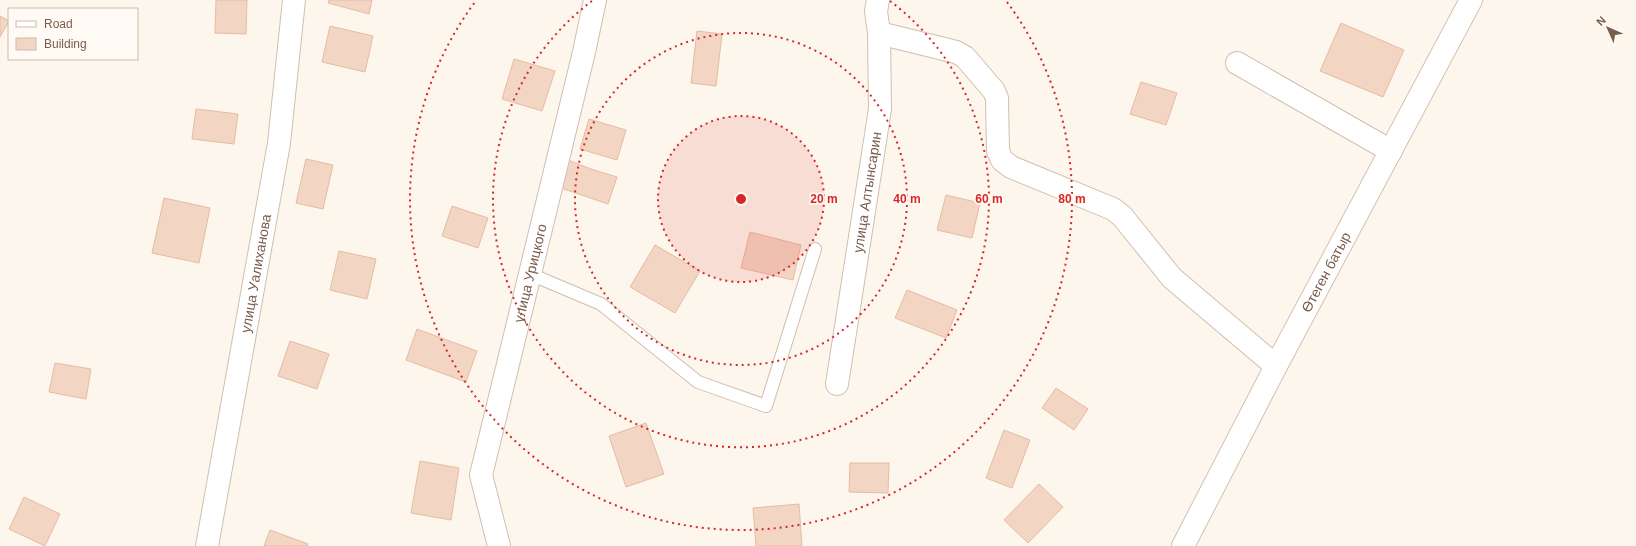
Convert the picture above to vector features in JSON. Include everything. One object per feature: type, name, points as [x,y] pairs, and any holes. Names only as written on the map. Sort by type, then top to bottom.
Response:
[{"type":"street","name":"улица Уалиханова","points":[[207,546],[279,142],[294,0]]},
{"type":"street","name":"улица Урицкого","points":[[499,546],[482,475],[584,52],[595,0]]},
{"type":"street","name":"улица Алтынсарин","points":[[837,384],[880,109],[879,33],[876,11],[878,0]]},
{"type":"street","name":"Өтеген батыр","points":[[1183,546],[1276,366],[1472,0]]},
{"type":"street","points":[[879,33],[956,52],[965,57],[994,91],[997,98],[998,151],[1002,160],[1011,167],[1113,209],[1122,216],[1172,278],[1276,366]]},
{"type":"street","points":[[1237,63],[1391,151]]},
{"type":"lane","points":[[530,274],[601,304],[698,382],[766,406],[815,249]]},
{"type":"building","points":[[216,0],[247,0],[246,34],[215,33]]},
{"type":"building","points":[[329,0],[372,0],[369,14],[328,3]]},
{"type":"building","points":[[0,16],[8,20],[8,23],[0,37]]},
{"type":"building","points":[[1341,23],[1404,50],[1383,97],[1320,71]]},
{"type":"building","points":[[330,26],[373,36],[365,72],[322,62]]},
{"type":"building","points":[[697,31],[722,34],[716,86],[691,83]]},
{"type":"building","points":[[514,59],[555,71],[542,111],[502,99]]},
{"type":"building","points":[[1141,82],[1177,93],[1166,125],[1130,114]]},
{"type":"building","points":[[196,109],[238,114],[234,144],[192,139]]},
{"type":"building","points":[[589,119],[626,130],[617,160],[580,149]]},
{"type":"building","points":[[306,159],[333,165],[323,209],[296,203]]},
{"type":"building","points":[[568,160],[617,177],[608,204],[558,187]]},
{"type":"building","points":[[946,195],[980,203],[972,238],[937,230]]},
{"type":"building","points":[[164,198],[210,208],[199,263],[152,253]]},
{"type":"building","points":[[452,206],[488,218],[478,248],[442,236]]},
{"type":"building","points":[[750,232],[801,245],[793,280],[741,268]]},
{"type":"building","points":[[655,245],[700,271],[675,313],[630,287]]},
{"type":"building","points":[[339,251],[376,259],[367,299],[330,290]]},
{"type":"building","points":[[907,290],[957,310],[946,338],[895,318]]},
{"type":"building","points":[[417,329],[477,351],[466,382],[406,360]]},
{"type":"building","points":[[290,341],[329,354],[317,389],[278,376]]},
{"type":"building","points":[[55,363],[91,369],[86,399],[49,392]]},
{"type":"building","points":[[1056,388],[1088,409],[1074,430],[1042,408]]},
{"type":"building","points":[[646,423],[664,474],[626,487],[609,436]]},
{"type":"building","points":[[1004,430],[1030,440],[1012,488],[986,478]]},
{"type":"building","points":[[420,461],[459,468],[451,520],[411,513]]},
{"type":"building","points":[[850,463],[889,463],[888,493],[849,492]]},
{"type":"building","points":[[1039,484],[1063,507],[1028,543],[1004,520]]},
{"type":"building","points":[[24,497],[60,514],[45,546],[9,529]]},
{"type":"building","points":[[799,504],[802,546],[756,546],[753,508]]},
{"type":"building","points":[[270,530],[308,544],[307,546],[264,546]]}]
